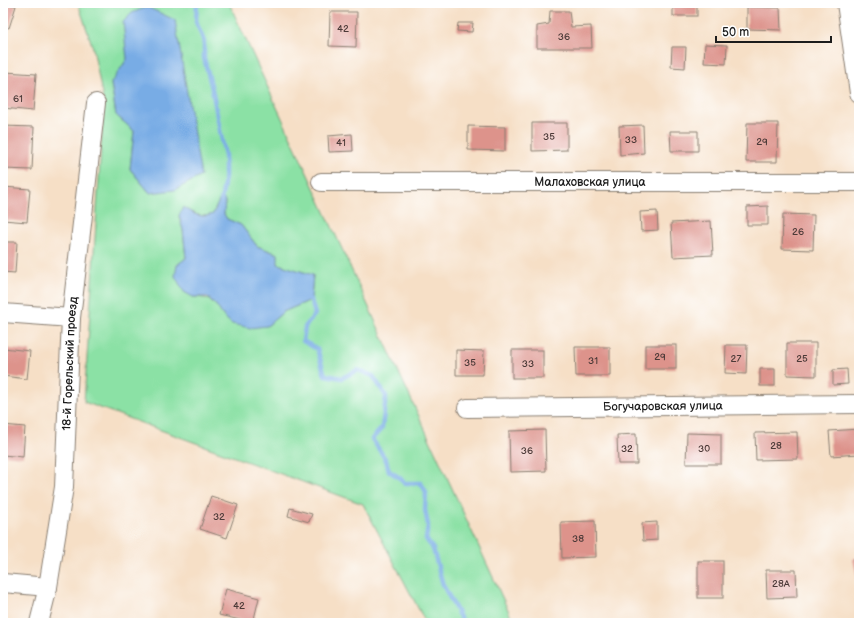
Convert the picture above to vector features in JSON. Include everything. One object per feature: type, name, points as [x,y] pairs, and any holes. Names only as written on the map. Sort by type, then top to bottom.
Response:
[{"type":"street","points":[[846,3],[859,93]]},
{"type":"street","name":"18-й Горельский проезд","points":[[39,623],[48,587],[64,487],[71,318],[96,103]]},
{"type":"street","name":"Малаховская улица","points":[[321,182],[859,182]]},
{"type":"street","points":[[3,313],[71,318]]},
{"type":"street","name":"Богучаровская улица","points":[[467,408],[859,404]]},
{"type":"street","points":[[3,583],[48,587]]},
{"type":"green space","points":[[78,3],[229,3],[514,623],[426,623],[363,504],[84,402],[104,104],[93,48]],"holes":[[[127,59],[150,193],[130,169],[134,131],[116,115],[111,84]],[[221,197],[225,201],[224,214],[227,219],[241,225],[257,246],[278,254],[277,264],[313,275],[311,300],[283,312],[267,326],[224,317],[212,301],[205,298],[193,297],[177,265],[186,258],[183,230],[179,216],[183,208],[201,216],[213,214]]]},
{"type":"water","points":[[147,7],[175,20],[201,176],[175,190],[150,193],[130,169],[134,131],[116,115],[111,83],[127,59],[123,22],[132,13]]},
{"type":"water","points":[[221,196],[225,201],[224,214],[227,219],[241,225],[257,246],[278,254],[278,264],[313,275],[311,300],[283,312],[267,326],[250,328],[232,324],[207,297],[193,297],[184,292],[175,276],[177,265],[186,258],[183,230],[179,216],[183,207],[190,212],[201,216],[213,214]]},
{"type":"building","points":[[3,3],[16,6],[9,28],[3,26]]},
{"type":"building","points":[[673,3],[697,3],[697,16],[673,16]]},
{"type":"building","points":[[747,7],[780,8],[781,30],[747,29]]},
{"type":"building","points":[[550,11],[569,11],[571,27],[591,26],[592,48],[537,48],[537,26],[549,24]]},
{"type":"building","points":[[330,12],[357,12],[356,47],[329,46]]},
{"type":"building","points":[[458,23],[473,23],[472,32],[457,31]]},
{"type":"building","points":[[705,44],[727,45],[726,64],[704,63]]},
{"type":"building","points":[[672,47],[686,47],[685,68],[671,67]]},
{"type":"building","points":[[5,72],[36,74],[33,111],[3,108]]},
{"type":"building","points":[[532,123],[567,123],[567,150],[532,151]]},
{"type":"building","points":[[747,123],[778,123],[777,162],[746,162]]},
{"type":"building","points":[[643,125],[644,153],[620,155],[619,126]]},
{"type":"building","points":[[3,126],[34,127],[32,170],[3,169]]},
{"type":"building","points":[[468,126],[505,127],[505,151],[468,150]]},
{"type":"building","points":[[670,131],[698,131],[698,151],[671,151]]},
{"type":"building","points":[[352,134],[353,151],[329,152],[328,136]]},
{"type":"building","points":[[3,187],[30,189],[27,222],[3,220]]},
{"type":"building","points":[[768,206],[768,225],[747,225],[747,207]]},
{"type":"building","points":[[657,211],[658,230],[641,231],[640,212]]},
{"type":"building","points":[[783,214],[814,215],[813,250],[782,249]]},
{"type":"building","points":[[711,221],[713,255],[673,257],[671,223]]},
{"type":"building","points":[[3,242],[17,242],[15,273],[3,272]]},
{"type":"building","points":[[787,343],[816,343],[816,376],[787,375]]},
{"type":"building","points":[[645,345],[676,345],[676,369],[645,369]]},
{"type":"building","points":[[726,345],[747,345],[746,374],[725,373]]},
{"type":"building","points":[[575,347],[610,347],[610,376],[576,376]]},
{"type":"building","points":[[3,348],[30,351],[27,379],[3,376]]},
{"type":"building","points":[[456,350],[484,351],[483,375],[456,375]]},
{"type":"building","points":[[512,350],[543,350],[543,378],[512,378]]},
{"type":"building","points":[[760,369],[775,369],[775,386],[760,386]]},
{"type":"building","points":[[847,369],[848,384],[833,385],[833,370]]},
{"type":"building","points":[[3,425],[25,427],[23,457],[3,455]]},
{"type":"building","points":[[859,429],[859,454],[831,456],[829,431]]},
{"type":"building","points":[[545,430],[546,471],[510,472],[509,431]]},
{"type":"building","points":[[797,432],[798,459],[756,460],[755,433]]},
{"type":"building","points":[[687,433],[721,434],[721,464],[686,464]]},
{"type":"building","points":[[636,434],[637,464],[618,464],[617,435]]},
{"type":"building","points":[[211,496],[238,505],[227,538],[200,529]]},
{"type":"building","points":[[290,508],[312,514],[309,522],[288,516]]},
{"type":"building","points":[[595,521],[596,557],[562,558],[561,522]]},
{"type":"building","points":[[657,522],[657,540],[643,541],[642,523]]},
{"type":"building","points":[[859,557],[859,582],[858,582],[853,559]]},
{"type":"building","points":[[698,561],[723,561],[723,598],[698,598]]},
{"type":"building","points":[[766,570],[796,570],[797,597],[767,598]]},
{"type":"building","points":[[226,589],[259,598],[253,623],[219,615]]},
{"type":"waterway","points":[[197,3],[196,22],[204,41],[204,58],[212,89],[225,156],[225,177],[221,202]]},
{"type":"waterway","points":[[307,298],[311,300],[315,314],[305,327],[303,341],[317,349],[325,375],[342,378],[358,370],[373,376],[386,396],[382,428],[372,439],[386,460],[389,471],[400,478],[404,483],[421,483],[426,492],[425,510],[428,525],[426,539],[433,549],[443,585],[463,623]]}]
